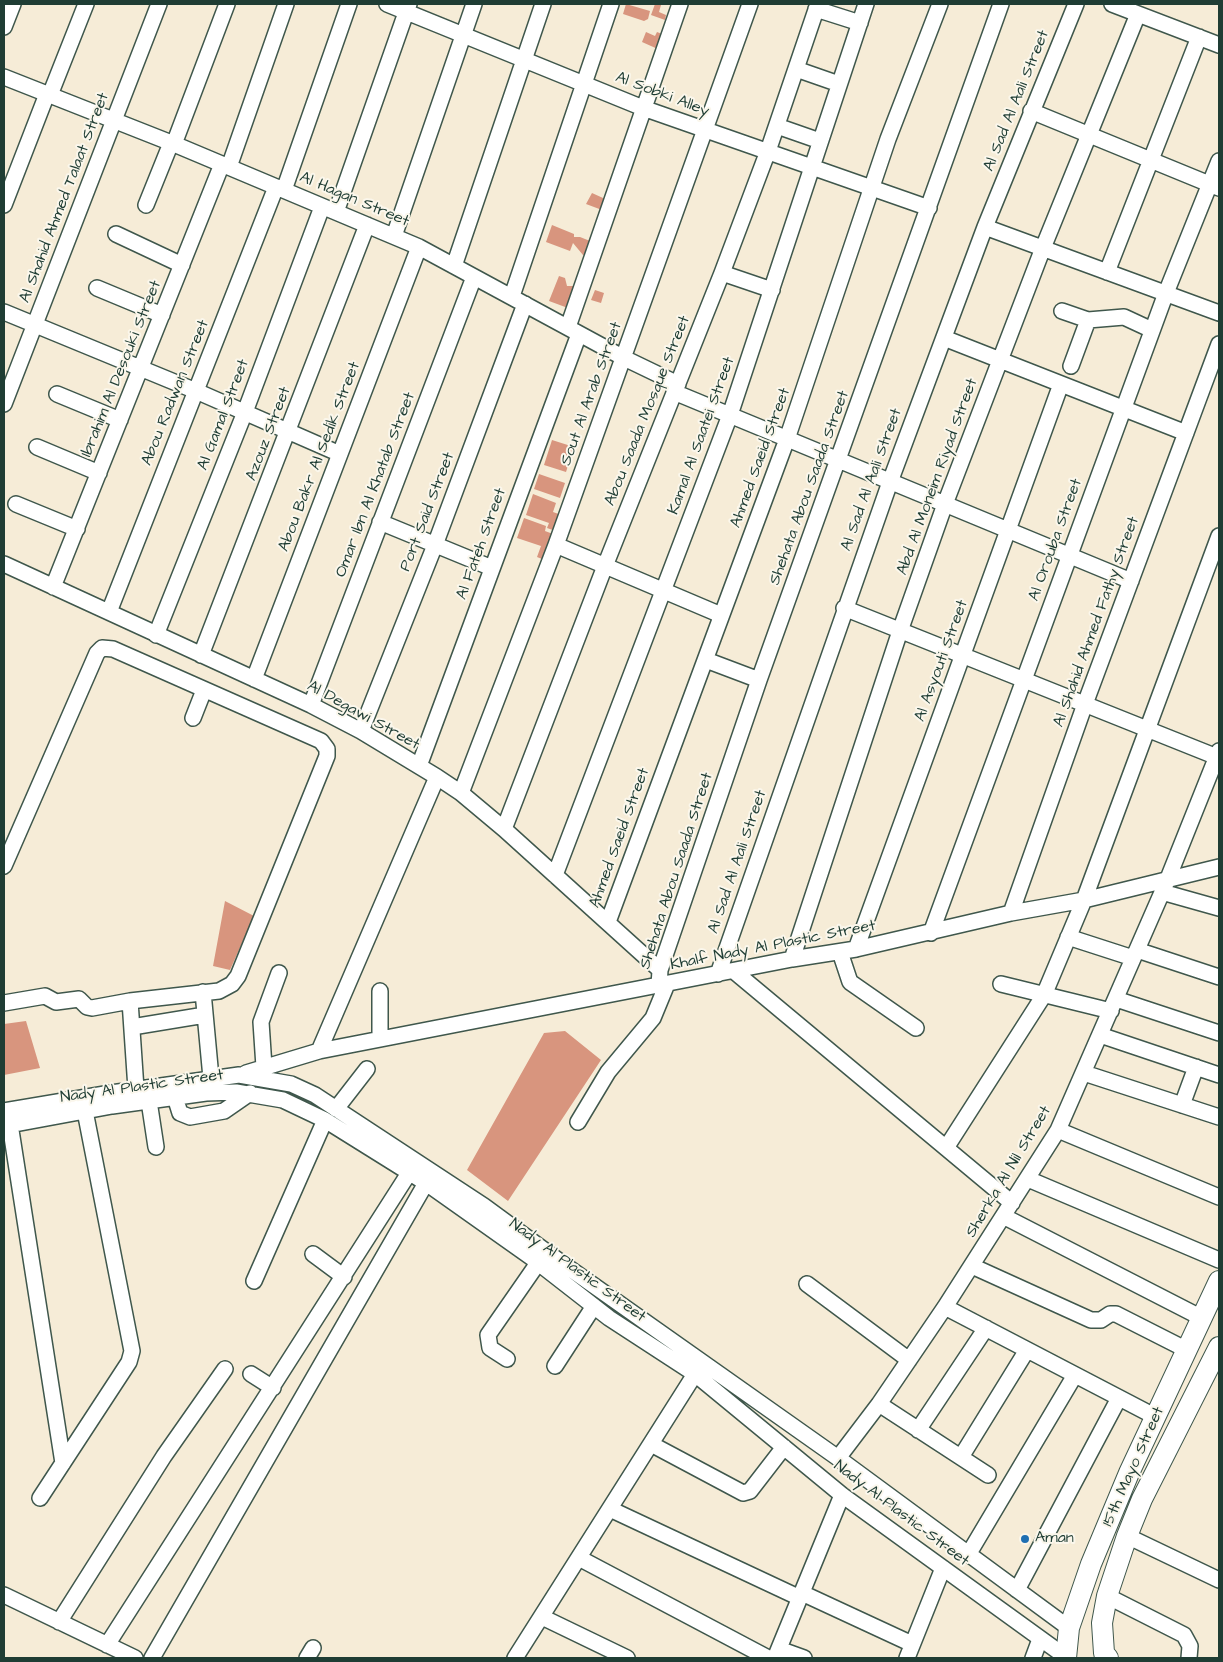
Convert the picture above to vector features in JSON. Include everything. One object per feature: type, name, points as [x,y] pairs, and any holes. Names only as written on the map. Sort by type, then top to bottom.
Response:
[{"type":"main road","name":"15th Mayo Street","points":[[1066,1658],[1069,1628],[1091,1564],[1129,1473],[1219,1281]]},
{"type":"main road","name":"15th Mayo Street","points":[[1108,1658],[1104,1653],[1102,1623],[1107,1596],[1127,1536],[1142,1500],[1219,1346]]},
{"type":"street","points":[[4,27],[13,4]]},
{"type":"street","points":[[4,205],[86,4]]},
{"type":"street","name":"Al Shahid Ahmed Talaat Street","points":[[4,404],[159,4]]},
{"type":"street","points":[[146,205],[227,4]]},
{"type":"street","name":"Ibrahim Al Desouki Street","points":[[53,587],[182,265],[225,165],[286,4]]},
{"type":"street","name":"Abou Radwan Street","points":[[109,612],[196,391],[280,188],[349,4]]},
{"type":"street","name":"Al Sobki Alley","points":[[387,4],[408,8],[524,61],[642,108],[704,131],[768,151],[872,190],[929,208]]},
{"type":"street","points":[[394,236],[474,4]]},
{"type":"street","points":[[454,266],[543,4]]},
{"type":"street","name":"Port Said Street","points":[[361,731],[435,545],[519,300],[583,83],[611,4]]},
{"type":"street","name":"Al Fateh Street","points":[[418,766],[492,568],[574,330],[642,108],[680,4]]},
{"type":"street","name":"Sout Al Arab Street","points":[[462,794],[556,545],[750,4]]},
{"type":"street","name":"Kamal Al Saatei Street","points":[[555,875],[730,415],[866,4]]},
{"type":"street","name":"Ahmed Saeid Street","points":[[608,922],[787,439],[888,139],[940,4]]},
{"type":"street","name":"Shehata Abou Saada Street","points":[[578,1122],[608,1072],[653,1018],[663,985],[660,970],[759,680],[1001,4]]},
{"type":"street","name":"Al Sad Al Aali Street","points":[[718,974],[844,608],[890,482],[985,227],[1076,4]]},
{"type":"street","points":[[1112,4],[1134,9],[1219,45]]},
{"type":"street","points":[[817,7],[860,23]]},
{"type":"street","name":"Abou Saada Mosque Street","points":[[504,829],[605,566],[722,273],[777,126],[817,7]]},
{"type":"street","name":"Al Gamal Street","points":[[156,635],[245,412],[329,210],[408,8]]},
{"type":"street","name":"Abd Al Moneim Riyad Street","points":[[792,959],[900,631],[945,504],[1043,248],[1089,135],[1134,9]]},
{"type":"street","points":[[1107,272],[1199,37]]},
{"type":"street","points":[[796,69],[840,84]]},
{"type":"street","name":"Al Hagan Street","points":[[4,77],[225,165],[419,247],[574,330],[676,388],[730,415],[1131,581]]},
{"type":"street","points":[[1031,111],[1214,186]]},
{"type":"street","points":[[777,126],[820,141]]},
{"type":"street","name":"Al Orouba Street","points":[[931,934],[1022,679],[1152,330],[1166,293],[1214,186],[1219,160]]},
{"type":"street","name":"Azouz Street","points":[[201,655],[289,432],[367,225]]},
{"type":"street","points":[[985,227],[1219,314]]},
{"type":"street","points":[[116,234],[182,265]]},
{"type":"street","name":"Abou Bakr Al Sedik Street","points":[[254,679],[419,247]]},
{"type":"street","points":[[722,273],[772,290]]},
{"type":"street","name":"Omar Ibn Al Khatab Street","points":[[311,705],[474,277]]},
{"type":"street","points":[[97,288],[162,315]]},
{"type":"street","points":[[1062,311],[1088,320],[1124,317],[1152,330]]},
{"type":"street","points":[[4,312],[196,391],[340,454]]},
{"type":"street","points":[[1071,366],[1088,320]]},
{"type":"street","points":[[944,338],[1186,433]]},
{"type":"street","name":"Al Shahid Ahmed Fathy Street","points":[[1012,913],[1085,704],[1219,344]]},
{"type":"street","name":"Al Asyouti Street","points":[[856,949],[1061,384]]},
{"type":"street","points":[[57,394],[120,420]]},
{"type":"street","points":[[37,447],[99,473]]},
{"type":"street","points":[[16,504],[77,528]]},
{"type":"street","points":[[380,522],[492,568]]},
{"type":"street","points":[[946,1148],[1044,994],[1084,900],[1146,728],[1219,536]]},
{"type":"street","points":[[556,545],[721,615]]},
{"type":"street","name":"Al Degawi Street","points":[[4,564],[311,705],[361,731],[437,777],[462,794],[504,829],[660,970]]},
{"type":"street","points":[[844,608],[1146,728],[1218,754]]},
{"type":"street","points":[[4,866],[99,650],[109,648],[321,741],[326,746],[328,753],[236,980],[224,990],[130,1001],[89,1008],[79,999],[56,1002],[45,996],[4,1003]]},
{"type":"street","points":[[706,660],[759,680]]},
{"type":"street","points":[[193,718],[204,690]]},
{"type":"street","name":"Sherka Al Nil Street","points":[[838,1458],[879,1404],[945,1307],[1058,1130],[1165,887],[1218,754]]},
{"type":"street","points":[[319,1050],[437,777]]},
{"type":"street","name":"Khalf Nady Al Plastic Street","points":[[239,1075],[319,1050],[735,972],[792,959],[856,949],[931,934],[1012,913],[1165,887],[1219,867]]},
{"type":"street","points":[[1165,887],[1219,908]]},
{"type":"street","points":[[1068,938],[1219,976]]},
{"type":"street","points":[[840,952],[850,982],[916,1028]]},
{"type":"street","points":[[264,1068],[261,1022],[279,972]]},
{"type":"street","points":[[735,972],[946,1148],[1008,1210],[1202,1318]]},
{"type":"street","points":[[1001,984],[1044,994],[1113,1005],[1219,1033]]},
{"type":"street","points":[[380,990],[380,1039]]},
{"type":"street","points":[[203,992],[212,1078]]},
{"type":"street","points":[[130,1001],[136,1089]]},
{"type":"street","points":[[132,1027],[205,1015]]},
{"type":"street","points":[[1100,1035],[1219,1075]]},
{"type":"street","points":[[1182,1105],[1196,1067]]},
{"type":"street","points":[[254,1281],[330,1114],[368,1068]]},
{"type":"street","points":[[1084,1073],[1218,1115]]},
{"type":"street","name":"Nady Al Plastic Street","points":[[6,1120],[136,1089],[239,1075],[291,1084],[314,1095],[330,1114],[538,1263],[594,1306],[695,1374],[842,1495],[1066,1658]]},
{"type":"street","name":"Nady Al Plastic Street","points":[[6,1120],[86,1111],[206,1093],[250,1093],[283,1100],[330,1114],[484,1206],[838,1458],[1069,1628]]},
{"type":"street","points":[[175,1097],[180,1113],[190,1117],[224,1111],[250,1093]]},
{"type":"street","points":[[149,1101],[156,1147]]},
{"type":"street","points":[[40,1498],[129,1362],[132,1351],[86,1111]]},
{"type":"street","points":[[6,1120],[62,1463]]},
{"type":"street","points":[[1058,1130],[1219,1197]]},
{"type":"street","points":[[107,1645],[344,1277],[409,1172]]},
{"type":"street","points":[[1028,1179],[1219,1260]]},
{"type":"street","points":[[152,1658],[426,1183]]},
{"type":"street","points":[[313,1254],[344,1277]]},
{"type":"street","points":[[506,1359],[490,1348],[488,1335],[538,1263]]},
{"type":"street","points":[[972,1266],[1091,1320],[1101,1320],[1110,1314],[1116,1314],[1187,1350]]},
{"type":"street","points":[[806,1284],[909,1360]]},
{"type":"street","points":[[555,1366],[594,1306]]},
{"type":"street","points":[[945,1307],[1156,1417]]},
{"type":"street","points":[[918,1430],[986,1328]]},
{"type":"street","points":[[961,1457],[1027,1350]]},
{"type":"street","points":[[59,1622],[164,1456],[224,1369]]},
{"type":"street","points":[[251,1374],[273,1388]]},
{"type":"street","points":[[515,1658],[695,1374]]},
{"type":"street","points":[[968,1555],[1075,1375]]},
{"type":"street","points":[[1017,1590],[1119,1398]]},
{"type":"street","points":[[879,1404],[988,1475]]},
{"type":"street","points":[[651,1444],[743,1493],[750,1492],[784,1447]]},
{"type":"street","points":[[774,1655],[842,1495]]},
{"type":"street","points":[[610,1509],[801,1595],[909,1651],[943,1568]]},
{"type":"street","points":[[1127,1536],[1219,1580]]},
{"type":"street","points":[[579,1558],[774,1655],[804,1658]]},
{"type":"street","points":[[4,1595],[134,1658]]},
{"type":"street","points":[[1107,1596],[1184,1635],[1190,1646],[1188,1658]]},
{"type":"street","points":[[542,1617],[627,1658]]},
{"type":"street","points":[[1033,1658],[1040,1639]]},
{"type":"building","points":[[626,4],[650,11],[648,19],[644,21],[623,14]]},
{"type":"building","points":[[655,4],[661,5],[659,12],[666,15],[665,20],[651,15]]},
{"type":"building","points":[[646,32],[655,36],[657,32],[667,36],[660,50],[642,42]]},
{"type":"building","points":[[592,193],[614,203],[610,213],[586,204]]},
{"type":"building","points":[[552,225],[574,234],[574,237],[580,237],[600,245],[594,259],[583,255],[573,243],[570,251],[546,242]]},
{"type":"building","points":[[559,276],[565,278],[567,286],[575,286],[576,311],[549,301]]},
{"type":"building","points":[[595,290],[604,293],[601,303],[591,300]]},
{"type":"building","points":[[552,440],[574,447],[566,472],[544,465]]},
{"type":"building","points":[[539,474],[565,483],[560,498],[534,489]]},
{"type":"building","points":[[533,494],[556,503],[553,512],[570,518],[564,534],[547,528],[549,523],[526,515]]},
{"type":"building","points":[[524,518],[546,526],[545,531],[561,537],[552,563],[537,557],[541,546],[517,538]]},
{"type":"building","points":[[225,901],[254,916],[230,970],[213,966]]},
{"type":"building","points":[[26,1021],[40,1068],[4,1075],[4,1024]]},
{"type":"building","points":[[565,1031],[601,1060],[508,1201],[467,1170],[544,1033]]},
{"type":"place","name":"Aman","points":[[1025,1539]]}]
